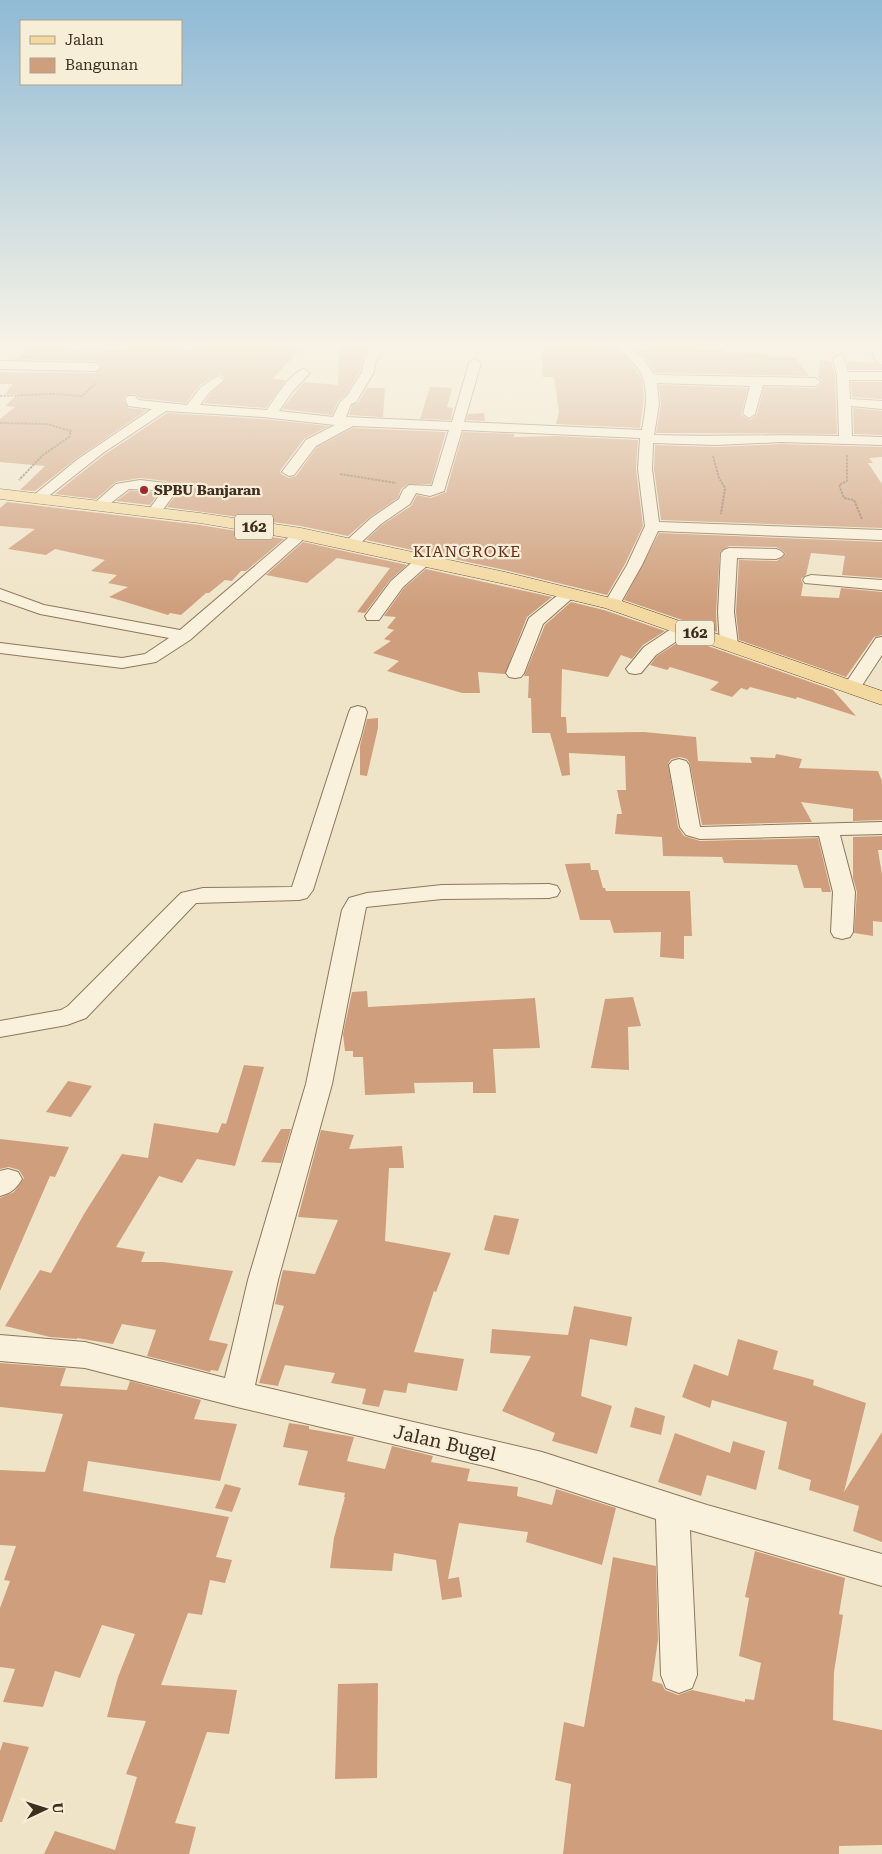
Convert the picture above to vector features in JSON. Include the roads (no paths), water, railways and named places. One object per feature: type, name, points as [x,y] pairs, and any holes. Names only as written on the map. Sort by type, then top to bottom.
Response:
[{"type":"main road","name":"162","points":[[2,494],[154,512],[301,534],[569,594],[612,604],[882,698]]},
{"type":"street","points":[[36,499],[67,473],[123,434]]},
{"type":"street","points":[[289,472],[311,443],[325,434]]},
{"type":"street","points":[[350,545],[376,522],[405,501],[408,493],[414,488],[431,492],[439,488],[455,434]]},
{"type":"street","points":[[591,434],[707,440],[756,438],[882,441]]},
{"type":"street","points":[[612,604],[640,555],[652,527],[645,468],[647,434]]},
{"type":"street","points":[[846,434],[846,440]]},
{"type":"street","points":[[98,506],[124,484],[161,485],[169,492],[154,512]]},
{"type":"street","points":[[652,527],[677,526],[882,535]]},
{"type":"street","points":[[0,666],[8,649],[122,663],[150,658],[184,636],[301,534]]},
{"type":"street","points":[[729,646],[726,612],[729,553],[776,554]]},
{"type":"street","points":[[373,616],[397,584],[423,561]]},
{"type":"street","points":[[811,580],[882,585]]},
{"type":"street","points":[[0,594],[40,609],[184,636]]},
{"type":"street","points":[[515,673],[535,622],[569,594]]},
{"type":"street","points":[[636,669],[640,660],[647,653],[683,629]]},
{"type":"street","points":[[852,688],[882,642]]},
{"type":"street","points":[[0,1029],[67,1017],[76,1012],[189,898],[299,893],[302,890],[358,712]]},
{"type":"street","points":[[679,765],[683,794],[690,827],[693,831],[700,833],[882,828]]},
{"type":"street","points":[[828,830],[844,892],[842,932]]},
{"type":"street","points":[[237,1394],[263,1280],[320,1084],[338,998],[353,910],[357,903],[367,900],[442,892],[549,890]]},
{"type":"street","name":"Jalan Bugel","points":[[0,1348],[86,1354],[237,1394],[493,1454],[542,1467],[672,1510],[882,1570]]},
{"type":"street","points":[[672,1510],[679,1675]]},
{"type":"place","name":"SPBU Banjaran","points":[[144,490]]},
{"type":"district","name":"KIANGROKE","points":[[467,551]]}]
